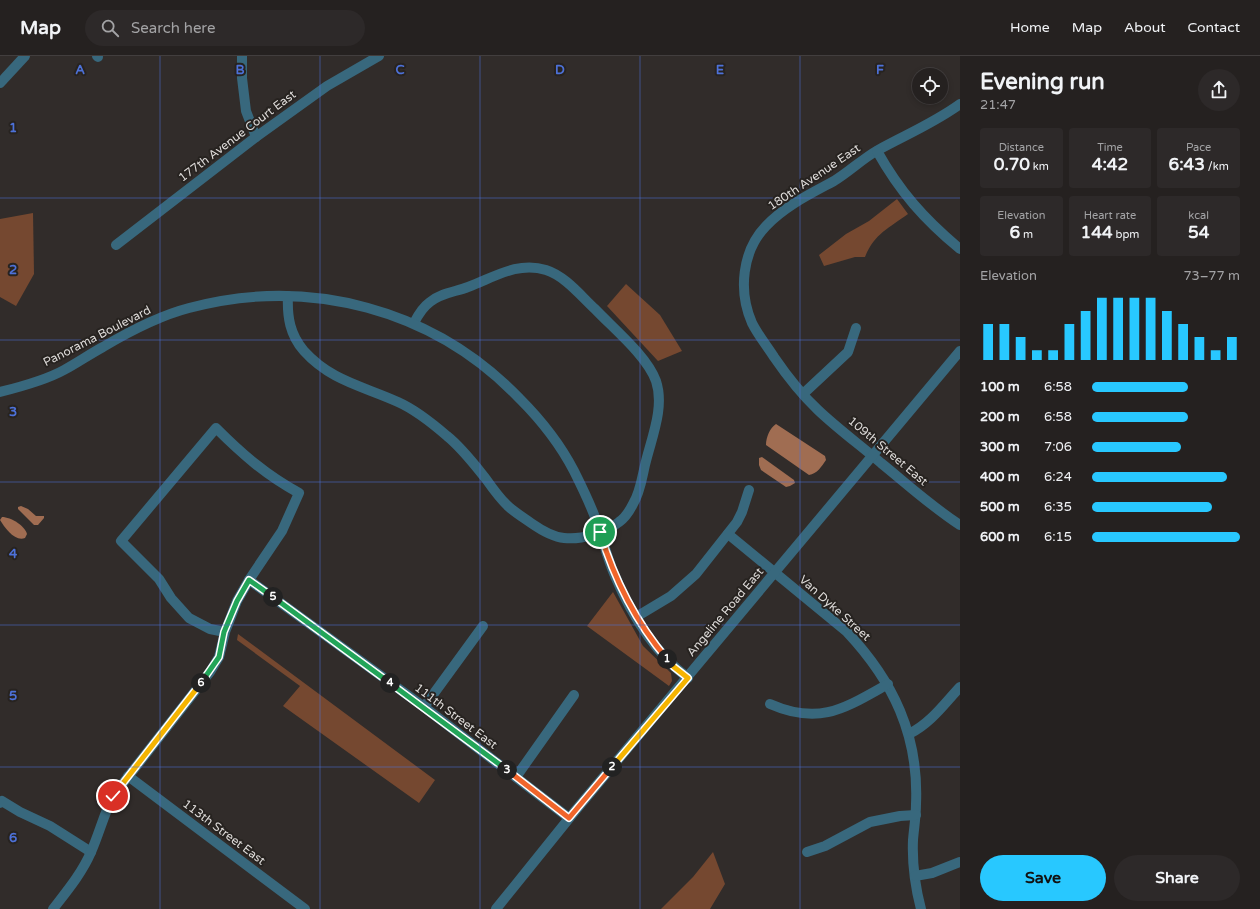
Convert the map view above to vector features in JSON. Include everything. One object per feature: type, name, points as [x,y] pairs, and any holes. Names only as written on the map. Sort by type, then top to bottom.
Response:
[{"type":"street","points":[[0,83],[25,56]]},
{"type":"street","points":[[242,56],[242,78],[246,111],[256,137]]},
{"type":"street","name":"177th Avenue Court East","points":[[116,245],[256,137],[327,86],[379,56]]},
{"type":"street","name":"180th Avenue East","points":[[803,394],[784,372],[752,324],[745,300],[743,286],[750,250],[765,227],[776,216],[794,203],[836,179],[877,151],[925,126],[960,104]]},
{"type":"street","points":[[877,151],[887,169],[911,203],[939,231],[960,249]]},
{"type":"street","points":[[288,296],[287,312],[291,329],[295,339],[303,350],[325,370],[338,378],[384,396],[414,411],[447,436],[461,449],[510,508],[545,532],[555,536],[575,538],[589,536],[619,523],[622,520],[634,503],[639,490],[655,427],[658,408],[657,384],[646,361],[560,276],[538,268],[518,268],[507,271],[428,302],[414,323]]},
{"type":"street","name":"Panorama Boulevard","points":[[0,392],[63,371],[126,334],[154,320],[188,308],[226,300],[263,296],[288,296],[339,301],[414,323],[452,342],[486,368],[511,388],[546,427],[562,449],[587,497],[615,575],[636,617],[653,643],[674,667],[688,678]]},
{"type":"street","points":[[803,394],[848,352],[856,328]]},
{"type":"street","name":"Angeline Road East","points":[[496,909],[569,818],[688,678],[960,351]]},
{"type":"street","name":"109th Street East","points":[[803,394],[819,411],[939,511],[960,525]]},
{"type":"street","points":[[53,909],[75,881],[91,852],[108,805],[113,796],[210,672],[219,657],[224,632],[237,601],[249,580],[282,531],[299,492],[278,481],[243,454],[216,428],[121,541],[159,579],[172,598],[189,618],[210,628],[224,632]]},
{"type":"street","points":[[636,617],[671,596],[696,574],[737,522],[749,490]]},
{"type":"street","name":"Van Dyke Street","points":[[728,534],[847,632],[863,649],[888,684],[899,707],[909,734],[914,758],[916,778],[916,816],[913,856],[921,909]]},
{"type":"street","name":"111th Street East","points":[[249,580],[424,707],[569,818]]},
{"type":"street","points":[[424,707],[483,626]]},
{"type":"street","points":[[770,704],[783,710],[800,714],[826,713],[848,706],[888,684]]},
{"type":"street","points":[[909,734],[935,716],[960,687]]},
{"type":"street","points":[[516,777],[574,695]]},
{"type":"street","name":"113th Street East","points":[[128,776],[305,909]]},
{"type":"street","points":[[1,802],[50,826],[91,852]]},
{"type":"street","points":[[807,852],[830,844],[870,822],[900,816],[916,816]]},
{"type":"street","points":[[915,876],[932,873],[960,862]]},
{"type":"shaded area","points":[[897,199],[908,214],[878,237],[865,257],[855,257],[824,266],[819,255],[846,234],[869,221]]},
{"type":"shaded area","points":[[33,213],[34,274],[16,306],[0,297],[0,219]]},
{"type":"shaded area","points":[[626,284],[660,315],[682,351],[658,361],[607,306]]},
{"type":"shaded area","points":[[776,424],[825,456],[826,460],[817,471],[809,475],[766,445],[769,433]]},
{"type":"shaded area","points":[[762,457],[794,480],[795,483],[786,487],[761,470],[759,458]]},
{"type":"shaded area","points":[[21,506],[28,509],[36,516],[44,516],[44,518],[38,525],[34,525],[18,509],[18,507]]},
{"type":"shaded area","points":[[2,517],[6,517],[21,525],[27,534],[25,538],[21,539],[11,534],[0,520]]},
{"type":"shaded area","points":[[613,592],[643,646],[671,673],[672,681],[669,686],[587,626]]},
{"type":"shaded area","points":[[238,634],[435,780],[419,803],[283,706],[300,686],[237,640]]},
{"type":"shaded area","points":[[713,852],[725,884],[710,909],[661,909],[693,877]]},
{"type":"route","points":[[113,796],[210,672],[219,657],[224,632],[237,601],[249,580],[424,707],[569,818],[688,678],[674,667],[653,643],[636,617],[615,575],[600,532]]}]
